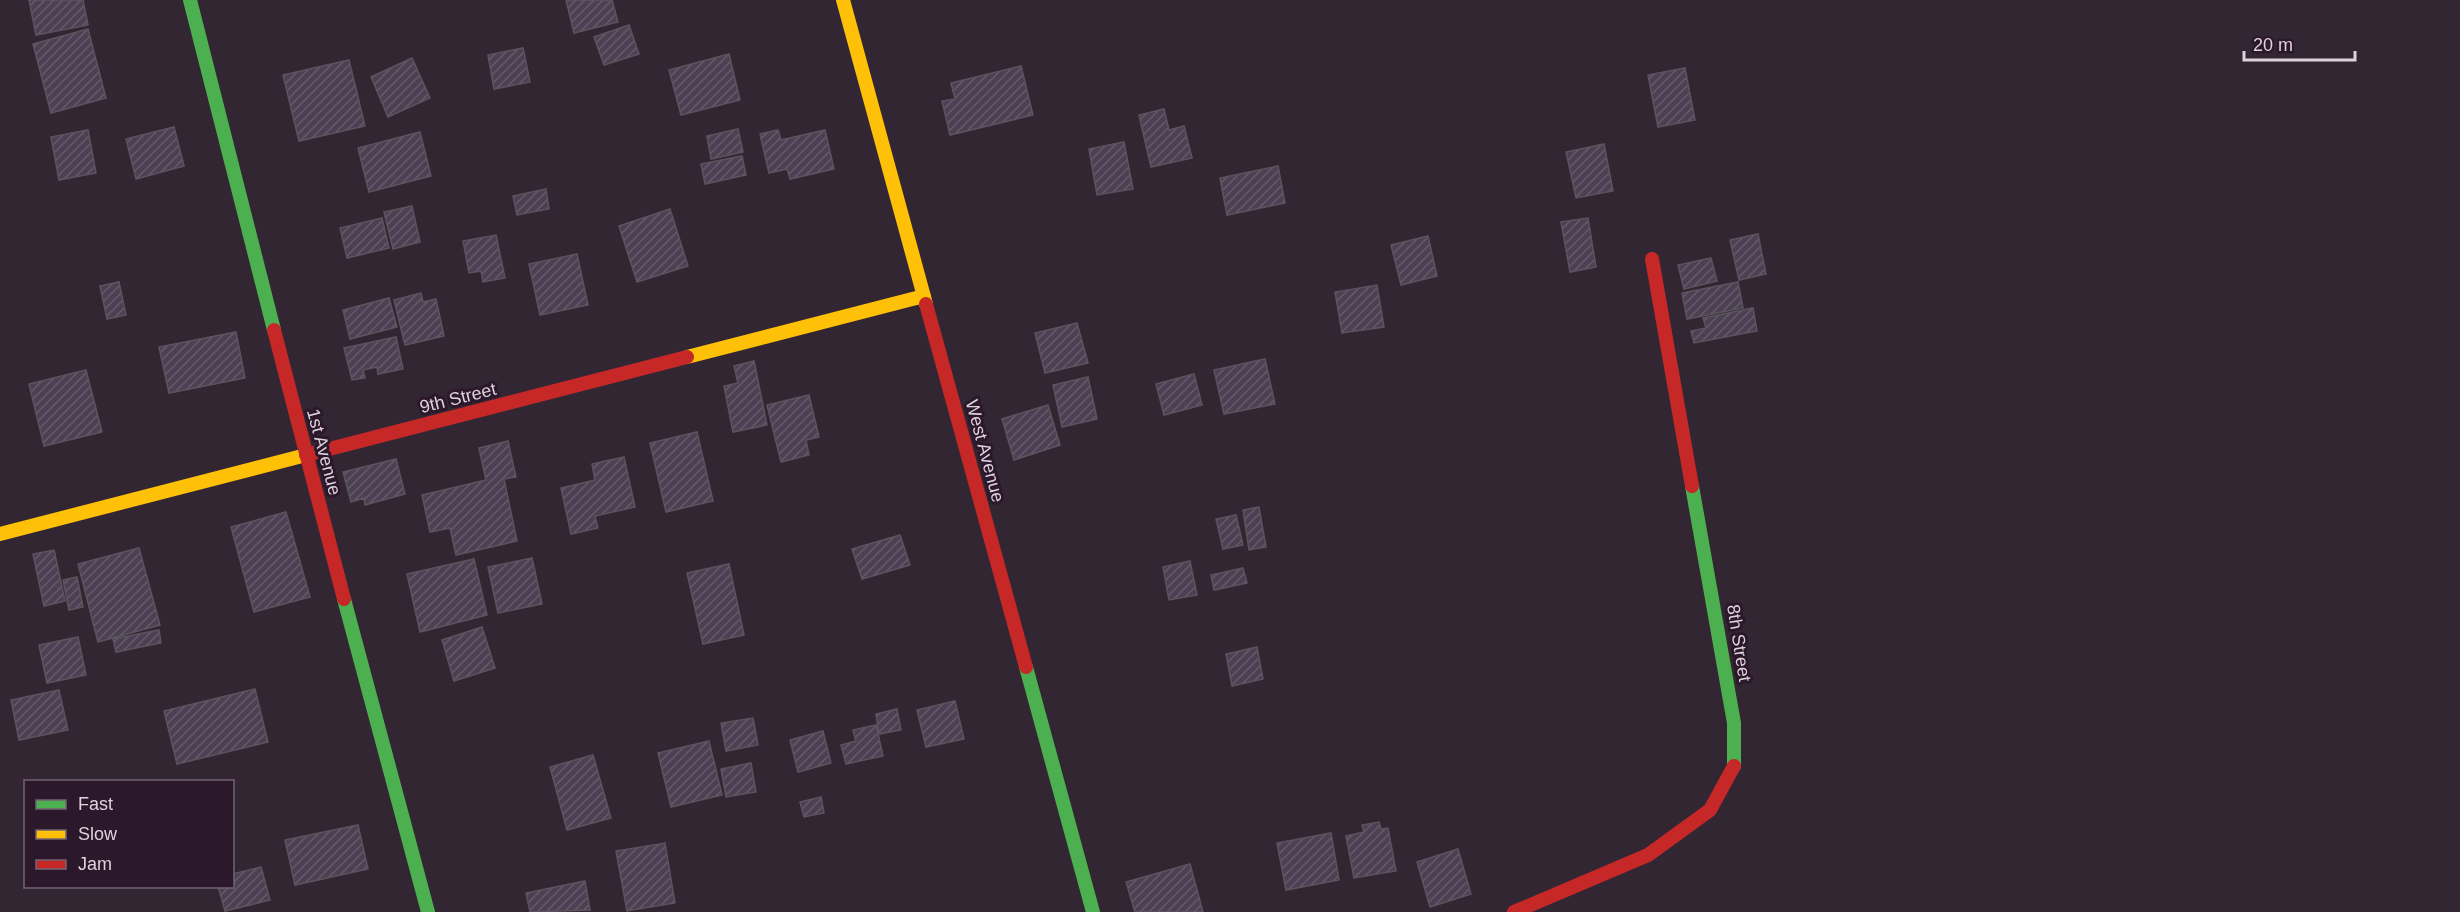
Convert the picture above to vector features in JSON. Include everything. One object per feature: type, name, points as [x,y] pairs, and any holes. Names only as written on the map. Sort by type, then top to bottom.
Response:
[{"type":"street","name":"1st Avenue","points":[[190,0],[306,455],[428,912]]},
{"type":"street","name":"West Avenue","points":[[843,0],[1093,912]]},
{"type":"street","name":"8th Street","points":[[1514,912],[1648,855],[1710,810],[1734,764],[1734,723],[1652,259]]},
{"type":"street","name":"9th Street","points":[[0,534],[924,296]]},
{"type":"building","points":[[29,0],[83,0],[88,25],[36,35]]},
{"type":"building","points":[[566,0],[612,0],[618,22],[574,33]]},
{"type":"building","points":[[629,25],[639,54],[604,65],[594,37]]},
{"type":"building","points":[[88,29],[106,98],[51,113],[33,44]]},
{"type":"building","points":[[523,48],[530,82],[494,89],[488,55]]},
{"type":"building","points":[[729,54],[740,100],[681,115],[669,70]]},
{"type":"building","points":[[412,58],[430,98],[388,117],[371,77]]},
{"type":"building","points":[[349,60],[365,126],[299,141],[283,75]]},
{"type":"building","points":[[1021,66],[1033,115],[950,135],[942,101],[955,99],[951,83]]},
{"type":"building","points":[[1685,68],[1695,120],[1658,127],[1648,75]]},
{"type":"building","points":[[1164,109],[1169,130],[1184,126],[1192,158],[1151,167],[1139,115]]},
{"type":"building","points":[[174,127],[184,166],[136,179],[126,139]]},
{"type":"building","points":[[738,129],[743,152],[711,159],[707,136]]},
{"type":"building","points":[[88,130],[96,173],[59,180],[51,137]]},
{"type":"building","points":[[778,130],[781,140],[825,130],[834,169],[790,179],[787,169],[769,173],[760,134]]},
{"type":"building","points":[[420,132],[431,176],[369,192],[358,148]]},
{"type":"building","points":[[1124,142],[1133,189],[1097,195],[1089,149]]},
{"type":"building","points":[[1604,144],[1613,191],[1576,198],[1566,152]]},
{"type":"building","points":[[742,156],[746,175],[705,184],[701,164]]},
{"type":"building","points":[[1278,166],[1285,203],[1227,215],[1220,178]]},
{"type":"building","points":[[546,189],[549,209],[517,215],[513,196]]},
{"type":"building","points":[[412,206],[420,242],[393,249],[384,212]]},
{"type":"building","points":[[670,209],[688,266],[637,282],[619,226]]},
{"type":"building","points":[[382,218],[389,248],[347,258],[340,228]]},
{"type":"building","points":[[1588,218],[1596,267],[1570,272],[1561,222]]},
{"type":"building","points":[[1758,234],[1766,274],[1739,280],[1730,240]]},
{"type":"building","points":[[496,235],[505,278],[483,282],[481,271],[469,273],[463,241]]},
{"type":"building","points":[[1428,236],[1437,276],[1401,285],[1391,245]]},
{"type":"building","points":[[577,254],[588,305],[540,315],[529,264]]},
{"type":"building","points":[[1711,258],[1717,281],[1684,289],[1678,265]]},
{"type":"building","points":[[119,282],[126,315],[107,319],[100,286]]},
{"type":"building","points":[[1738,282],[1743,308],[1687,319],[1682,293]]},
{"type":"building","points":[[1377,285],[1384,327],[1342,333],[1335,292]]},
{"type":"building","points":[[421,293],[423,302],[436,299],[444,336],[405,345],[394,300]]},
{"type":"building","points":[[389,298],[397,327],[350,339],[343,310]]},
{"type":"building","points":[[1753,308],[1757,331],[1694,343],[1691,331],[1706,328],[1703,318]]},
{"type":"building","points":[[1077,323],[1088,363],[1045,373],[1035,333]]},
{"type":"building","points":[[236,332],[245,378],[169,393],[159,347]]},
{"type":"building","points":[[396,337],[403,369],[378,374],[377,367],[363,370],[365,378],[352,380],[344,348]]},
{"type":"building","points":[[1265,359],[1275,404],[1224,414],[1214,370]]},
{"type":"building","points":[[754,361],[767,425],[733,432],[724,386],[738,383],[734,366]]},
{"type":"building","points":[[86,370],[102,432],[44,446],[29,384]]},
{"type":"building","points":[[1194,374],[1202,405],[1164,415],[1156,384]]},
{"type":"building","points":[[1088,377],[1097,419],[1062,427],[1053,385]]},
{"type":"building","points":[[809,395],[819,437],[806,440],[809,455],[781,462],[767,405]]},
{"type":"building","points":[[1048,405],[1060,445],[1014,460],[1002,419]]},
{"type":"building","points":[[697,432],[713,501],[666,512],[650,443]]},
{"type":"building","points":[[508,441],[516,477],[504,479],[517,541],[456,555],[450,528],[430,532],[422,495],[486,480],[479,448]]},
{"type":"building","points":[[624,457],[635,507],[595,516],[598,528],[571,534],[561,488],[595,480],[592,464]]},
{"type":"building","points":[[396,459],[405,494],[365,505],[364,498],[351,502],[343,472]]},
{"type":"building","points":[[1259,507],[1266,547],[1249,550],[1243,510]]},
{"type":"building","points":[[286,512],[310,597],[254,612],[231,527]]},
{"type":"building","points":[[1236,515],[1243,545],[1223,549],[1216,519]]},
{"type":"building","points":[[900,535],[910,565],[862,579],[852,549]]},
{"type":"building","points":[[139,548],[160,625],[98,642],[78,564]]},
{"type":"building","points":[[54,550],[65,601],[44,606],[33,554]]},
{"type":"building","points":[[532,558],[542,604],[498,613],[488,567]]},
{"type":"building","points":[[474,559],[487,615],[420,632],[407,574]]},
{"type":"building","points":[[1190,561],[1197,595],[1169,600],[1163,567]]},
{"type":"building","points":[[729,564],[744,635],[703,644],[687,573]]},
{"type":"building","points":[[1243,568],[1247,583],[1214,590],[1211,575]]},
{"type":"building","points":[[77,577],[83,607],[69,610],[63,580]]},
{"type":"building","points":[[482,627],[495,668],[454,681],[442,640]]},
{"type":"building","points":[[159,630],[161,643],[116,652],[113,639]]},
{"type":"building","points":[[78,637],[86,675],[47,683],[39,645]]},
{"type":"building","points":[[1257,647],[1263,679],[1232,686],[1226,654]]},
{"type":"building","points":[[255,689],[268,742],[177,764],[164,711]]},
{"type":"building","points":[[59,690],[68,730],[19,740],[11,700]]},
{"type":"building","points":[[955,701],[964,739],[926,747],[917,710]]},
{"type":"building","points":[[897,709],[901,730],[879,734],[876,714]]},
{"type":"building","points":[[753,718],[758,745],[726,751],[721,723]]},
{"type":"building","points":[[876,725],[883,756],[846,764],[841,745],[856,741],[853,730]]},
{"type":"building","points":[[823,731],[831,763],[798,772],[790,740]]},
{"type":"building","points":[[709,741],[722,795],[671,807],[658,753]]},
{"type":"building","points":[[593,755],[611,818],[567,830],[550,767]]},
{"type":"building","points":[[751,763],[756,792],[726,797],[721,769]]},
{"type":"building","points":[[821,797],[824,813],[804,817],[800,802]]},
{"type":"building","points":[[1379,822],[1381,829],[1388,828],[1396,871],[1354,878],[1346,836],[1364,832],[1362,825]]},
{"type":"building","points":[[358,825],[368,869],[295,885],[285,840]]},
{"type":"building","points":[[1331,833],[1339,880],[1286,890],[1277,843]]},
{"type":"building","points":[[665,843],[675,903],[627,911],[616,851]]},
{"type":"building","points":[[1458,849],[1471,894],[1430,907],[1417,862]]},
{"type":"building","points":[[1190,864],[1203,912],[1135,912],[1126,882]]},
{"type":"building","points":[[261,867],[270,900],[225,911],[219,888],[234,888],[234,874]]},
{"type":"building","points":[[585,881],[590,910],[530,912],[526,893]]},
{"type":"traffic: fast","points":[[190,0],[274,330]]},
{"type":"traffic: fast","points":[[1692,486],[1734,723],[1734,766]]},
{"type":"traffic: fast","points":[[344,599],[428,912]]},
{"type":"traffic: fast","points":[[1026,667],[1093,912]]},
{"type":"traffic: slow","points":[[843,0],[926,304]]},
{"type":"traffic: slow","points":[[687,357],[924,296]]},
{"type":"traffic: slow","points":[[0,534],[306,455]]},
{"type":"traffic: jam","points":[[1652,259],[1692,486]]},
{"type":"traffic: jam","points":[[926,304],[1026,667]]},
{"type":"traffic: jam","points":[[274,330],[344,599]]},
{"type":"traffic: jam","points":[[306,455],[687,357]]},
{"type":"traffic: jam","points":[[1514,912],[1648,855],[1710,810],[1734,766]]}]
